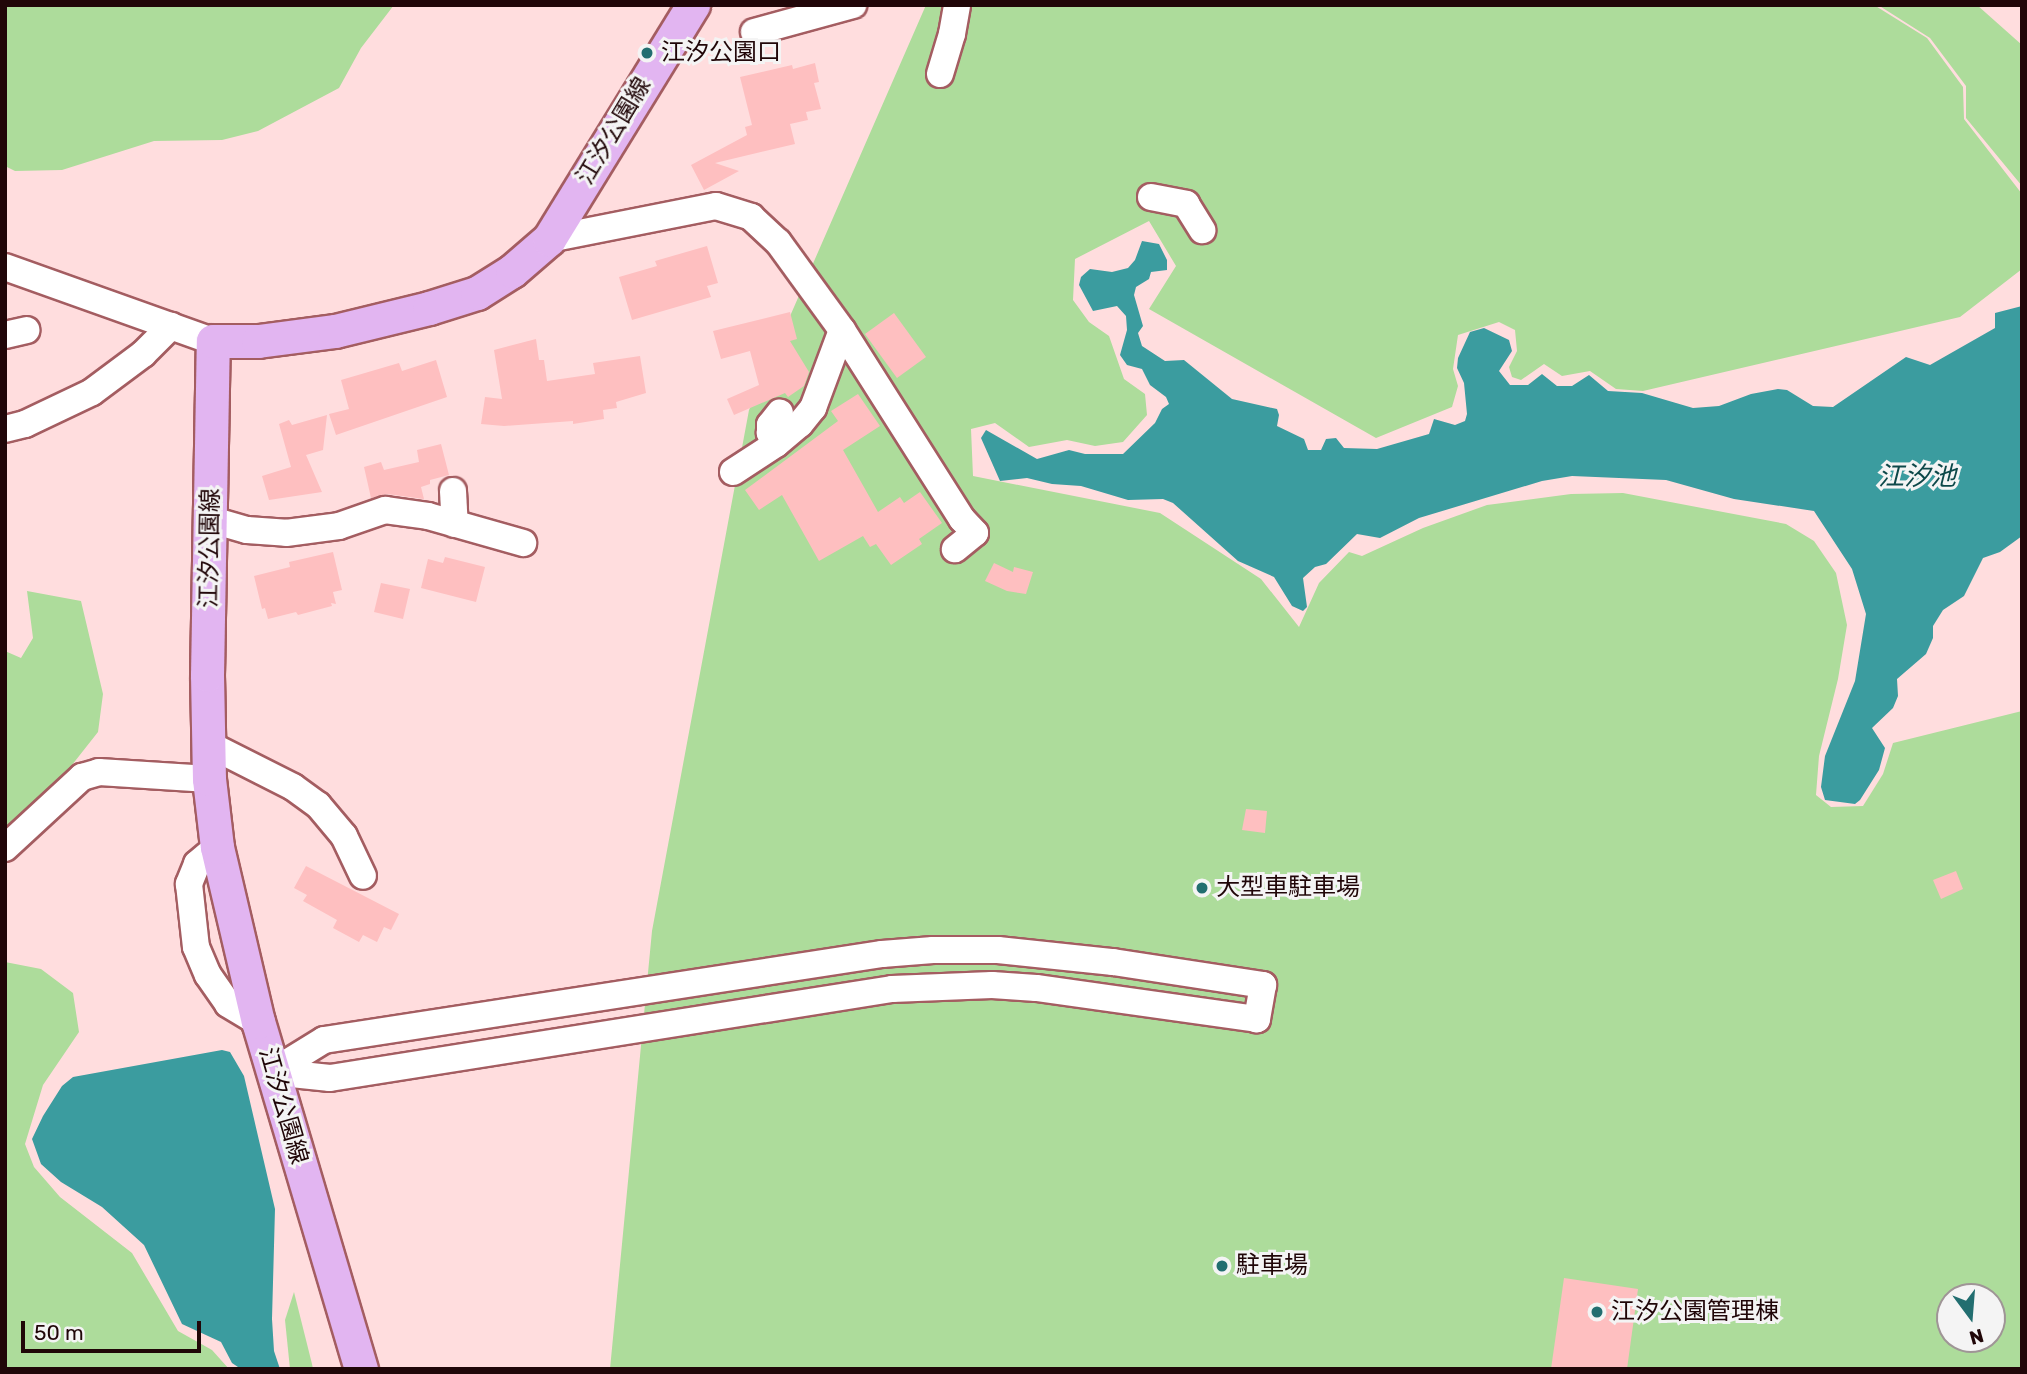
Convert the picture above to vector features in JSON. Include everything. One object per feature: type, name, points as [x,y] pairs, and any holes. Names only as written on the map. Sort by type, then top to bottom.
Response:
[{"type":"main road","name":"江汐公園線","points":[[361,1369],[258,1022],[217,847],[208,744],[213,341],[258,341],[335,331],[477,293],[512,271],[549,239],[693,5]]},
{"type":"street","points":[[754,32],[780,15],[853,5]]},
{"type":"street","points":[[940,74],[953,34],[957,5]]},
{"type":"street","points":[[1151,197],[1186,204],[1202,230]]},
{"type":"street","points":[[549,239],[716,206],[751,217],[778,242],[842,330],[962,519],[975,533],[956,549]]},
{"type":"street","points":[[5,267],[213,341]]},
{"type":"street","points":[[5,429],[25,424],[92,392],[143,354],[172,327]]},
{"type":"street","points":[[733,472],[776,444],[813,408],[842,330]]},
{"type":"street","points":[[776,444],[770,433],[770,425],[780,412]]},
{"type":"street","points":[[453,491],[455,524]]},
{"type":"street","points":[[212,520],[247,530],[286,533],[339,526],[385,510],[455,524],[523,543]]},
{"type":"street","points":[[208,744],[293,787],[318,805],[344,835],[363,876]]},
{"type":"street","points":[[5,848],[34,825],[82,777],[99,772],[209,779]]},
{"type":"street","points":[[998,950],[1112,962],[1263,985],[1257,1019],[1036,988],[992,985],[892,989],[330,1078],[272,1072],[324,1040],[882,954],[998,950]]},
{"type":"green space","points":[[5,5],[394,5],[361,48],[339,88],[258,131],[222,140],[154,141],[62,170],[15,171],[5,166]]},
{"type":"green space","points":[[926,5],[1874,5],[1927,38],[1963,87],[1964,119],[2022,194],[2022,269],[1960,317],[1643,391],[1616,389],[1590,371],[1562,376],[1544,364],[1521,380],[1512,377],[1509,367],[1517,351],[1515,330],[1499,322],[1458,335],[1453,369],[1458,386],[1452,407],[1376,438],[1149,309],[1176,266],[1149,221],[1075,259],[1073,300],[1089,322],[1109,336],[1124,379],[1145,394],[1147,415],[1123,442],[1095,446],[1067,440],[1029,447],[995,423],[971,429],[973,476],[1160,513],[1261,579],[1299,627],[1319,583],[1349,552],[1362,556],[1423,528],[1487,505],[1571,494],[1623,493],[1786,524],[1814,541],[1836,573],[1847,625],[1838,679],[1819,756],[1816,795],[1831,807],[1863,806],[1883,774],[1893,743],[2022,711],[2022,1369],[610,1369],[652,931],[749,410]]},
{"type":"green space","points":[[1878,5],[1977,5],[2022,45],[2022,186],[1966,118],[1966,86],[1930,38]]},
{"type":"green space","points":[[27,591],[81,601],[103,694],[98,732],[38,808],[5,829],[5,651],[21,658],[33,638]]},
{"type":"green space","points":[[5,962],[41,969],[73,993],[79,1032],[43,1085],[25,1144],[34,1167],[60,1197],[132,1253],[178,1331],[212,1350],[229,1369],[5,1369]]},
{"type":"green space","points":[[294,1292],[313,1369],[290,1369],[285,1320]]},
{"type":"water","name":"江汐池","points":[[1142,241],[1159,244],[1167,260],[1167,270],[1151,272],[1149,279],[1136,287],[1134,295],[1143,326],[1138,333],[1142,346],[1165,361],[1184,360],[1232,399],[1277,409],[1277,426],[1304,439],[1308,450],[1321,450],[1326,439],[1336,438],[1344,448],[1377,449],[1429,434],[1434,419],[1455,425],[1465,421],[1467,414],[1464,383],[1457,368],[1458,358],[1470,332],[1484,328],[1509,340],[1512,351],[1499,371],[1510,385],[1528,385],[1542,374],[1557,386],[1572,386],[1589,375],[1608,391],[1642,393],[1693,408],[1719,406],[1751,394],[1778,389],[1787,390],[1813,406],[1833,407],[1906,357],[1930,365],[1995,328],[1995,313],[2022,306],[2022,536],[2000,552],[1983,558],[1964,596],[1943,610],[1933,626],[1933,638],[1926,654],[1897,679],[1898,696],[1893,708],[1872,728],[1885,748],[1879,770],[1860,800],[1855,804],[1825,800],[1821,787],[1825,756],[1855,681],[1866,614],[1852,569],[1814,511],[1734,499],[1666,480],[1572,476],[1542,481],[1419,518],[1380,538],[1357,534],[1326,564],[1315,567],[1303,578],[1307,607],[1303,611],[1292,606],[1274,577],[1238,561],[1173,503],[1163,499],[1128,500],[1081,486],[1052,484],[1027,478],[1000,481],[981,438],[986,430],[1037,459],[1069,450],[1085,454],[1123,454],[1155,423],[1162,409],[1169,404],[1166,397],[1150,385],[1142,369],[1127,365],[1120,355],[1127,330],[1126,316],[1117,306],[1093,311],[1079,285],[1081,277],[1090,269],[1112,272],[1128,268],[1135,260]]},
{"type":"water","points":[[222,1050],[230,1052],[244,1076],[275,1209],[272,1319],[274,1351],[280,1369],[241,1369],[232,1363],[221,1342],[182,1324],[144,1245],[102,1207],[61,1182],[41,1164],[32,1139],[62,1086],[73,1077]]},
{"type":"building","points":[[815,63],[819,82],[814,83],[821,109],[806,112],[808,120],[790,124],[795,144],[715,163],[739,171],[704,190],[691,165],[747,135],[745,127],[752,125],[740,77],[792,65],[793,69]]},
{"type":"building","points":[[707,246],[718,283],[707,286],[711,297],[632,320],[619,277],[657,266],[655,261]]},
{"type":"building","points":[[790,312],[797,339],[790,341],[809,372],[804,386],[788,397],[785,393],[734,415],[727,399],[759,385],[750,351],[721,359],[713,331]]},
{"type":"building","points":[[894,313],[926,357],[897,378],[865,334]]},
{"type":"building","points":[[536,339],[539,360],[544,360],[547,381],[595,374],[593,363],[640,356],[646,393],[616,402],[617,408],[603,410],[604,419],[573,424],[573,421],[504,426],[481,424],[485,397],[502,399],[494,350]]},
{"type":"building","points":[[436,360],[447,397],[336,435],[329,414],[349,409],[341,380],[399,363],[402,371]]},
{"type":"building","points":[[858,394],[880,426],[843,450],[878,512],[900,497],[904,503],[920,492],[942,523],[919,539],[922,544],[891,565],[876,544],[870,547],[863,536],[819,561],[782,495],[759,510],[745,490],[838,421],[831,411]]},
{"type":"building","points":[[327,415],[323,450],[306,455],[322,492],[269,500],[262,476],[291,467],[279,424],[289,420],[292,425]]},
{"type":"building","points":[[441,444],[449,475],[430,480],[430,484],[421,487],[424,499],[387,494],[371,498],[364,467],[381,462],[384,470],[419,462],[417,450]]},
{"type":"building","points":[[333,552],[342,590],[333,592],[336,604],[331,603],[332,606],[298,615],[296,612],[268,619],[265,608],[262,609],[254,576],[290,567],[289,562]]},
{"type":"building","points":[[445,557],[485,567],[476,602],[421,588],[428,559],[443,563]]},
{"type":"building","points":[[994,563],[1013,572],[1014,567],[1033,572],[1026,594],[1007,591],[985,581]]},
{"type":"building","points":[[381,583],[410,589],[403,619],[374,612]]},
{"type":"building","points":[[1246,809],[1267,811],[1265,833],[1242,830]]},
{"type":"building","points":[[306,866],[399,914],[391,930],[384,927],[377,942],[363,935],[359,942],[333,928],[337,920],[303,901],[307,895],[294,888]]},
{"type":"building","points":[[1956,871],[1963,889],[1941,899],[1933,880]]},
{"type":"building","name":"江汐公園管理棟","points":[[1564,1278],[1638,1289],[1627,1369],[1551,1369]]},
{"type":"place","name":"江汐公園口","points":[[647,53]]},
{"type":"place","name":"大型車駐車場","points":[[1202,888]]},
{"type":"place","name":"駐車場","points":[[1222,1266]]},
{"type":"place","name":"江汐公園管理棟","points":[[1597,1312]]}]
